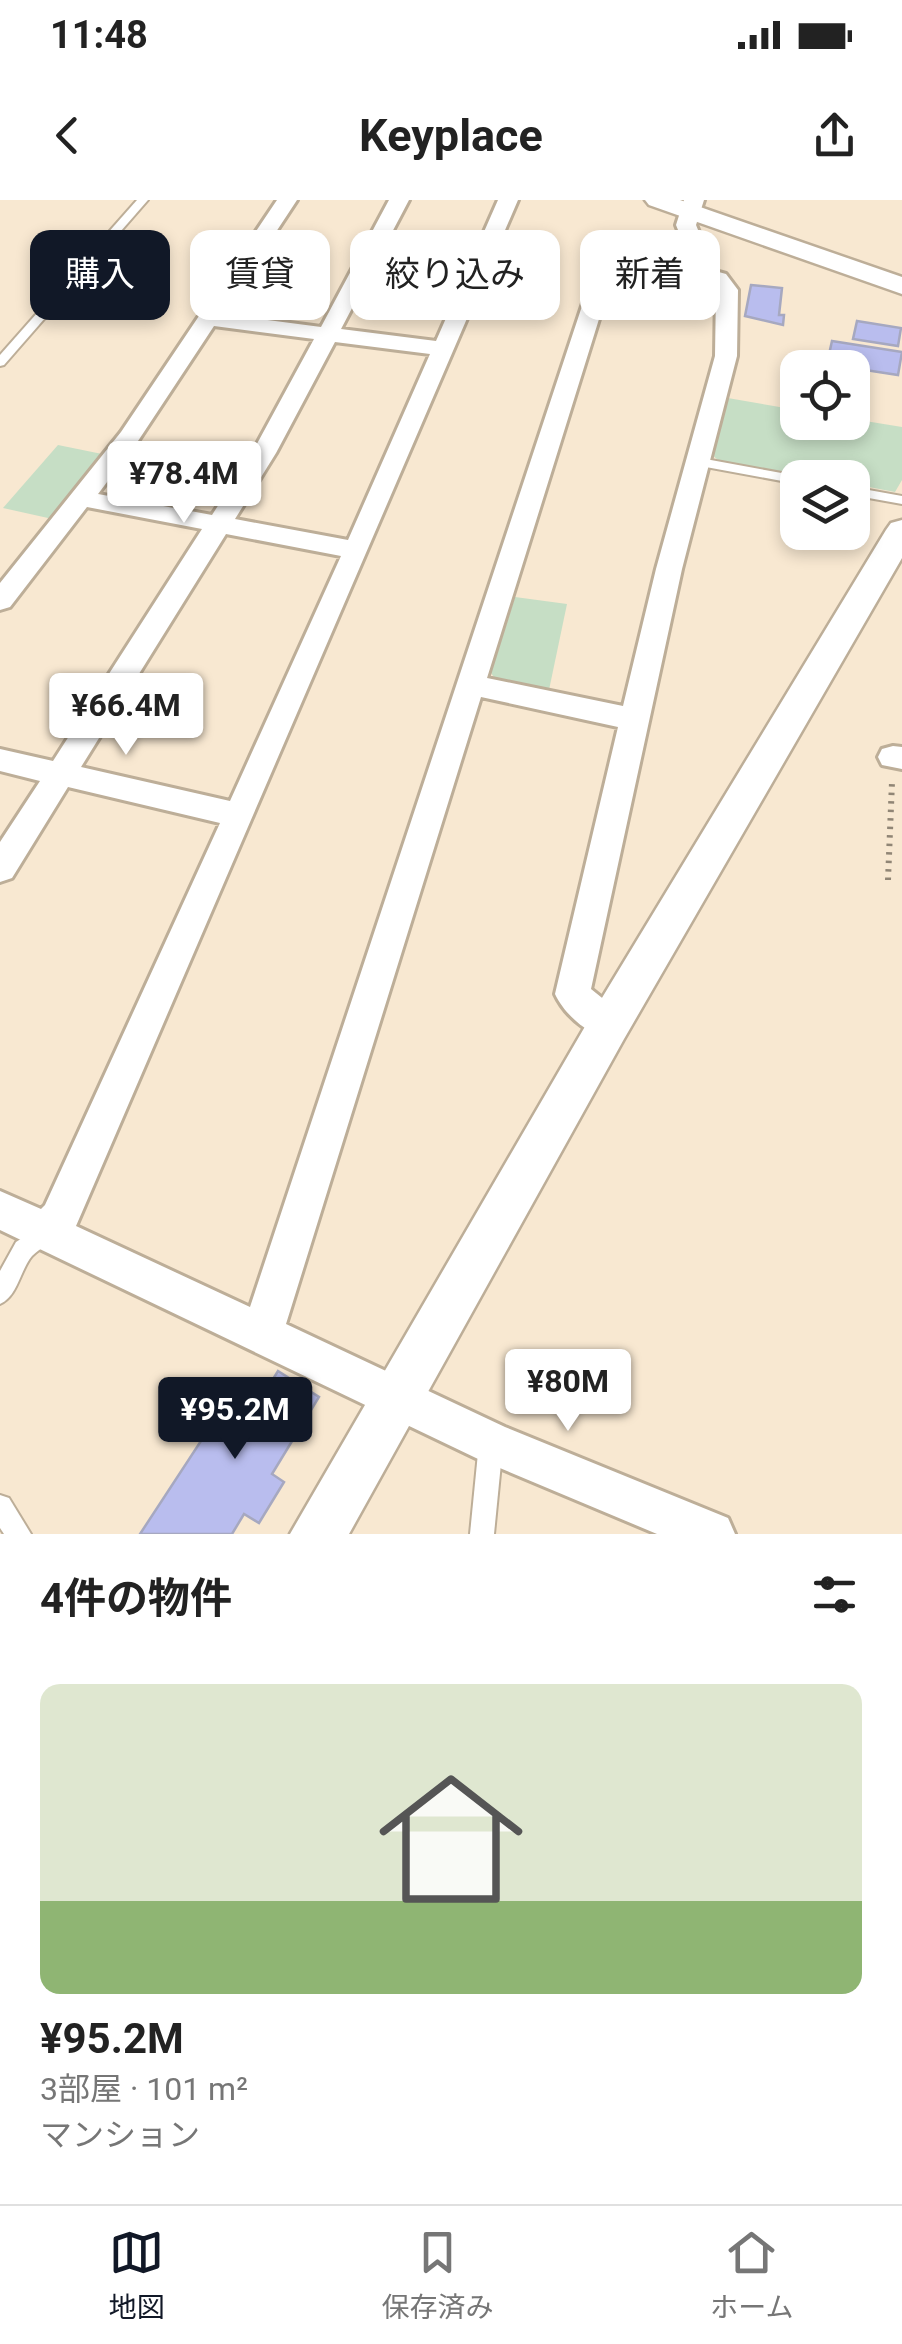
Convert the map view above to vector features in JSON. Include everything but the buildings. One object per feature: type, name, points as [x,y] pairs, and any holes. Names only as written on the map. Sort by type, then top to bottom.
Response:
[{"type":"street","points":[[267,230],[286,200]]},
{"type":"street","points":[[0,868],[264,453],[398,200]]},
{"type":"street","points":[[46,1233],[59,1219],[358,550],[508,200]]},
{"type":"street","points":[[658,200],[692,206],[902,286]]},
{"type":"street","points":[[688,230],[692,206]]},
{"type":"street","points":[[609,1025],[572,994],[633,719],[726,356],[727,290],[720,280]]},
{"type":"street","points":[[0,601],[84,499],[209,320]]},
{"type":"street","points":[[218,320],[445,349]]},
{"type":"street","points":[[262,1334],[588,320]]},
{"type":"street","points":[[84,499],[358,550]]},
{"type":"street","points":[[318,1534],[609,1025],[902,530]]},
{"type":"street","points":[[470,684],[633,719]]},
{"type":"street","points":[[0,760],[239,815]]},
{"type":"street","points":[[0,1210],[396,1400],[712,1534]]},
{"type":"lane","points":[[0,362],[143,200]]},
{"type":"lane","points":[[700,462],[780,477]]},
{"type":"lane","points":[[870,494],[902,500]]},
{"type":"lane","points":[[0,1294],[24,1249],[46,1233]]},
{"type":"lane","points":[[482,1534],[492,1443]]},
{"type":"lane","points":[[0,1507],[19,1534]]},
{"type":"path","points":[[888,880],[898,758]]},
{"type":"green space","points":[[722,397],[780,407],[780,440],[870,440],[870,422],[902,427],[902,480],[895,492],[870,487],[870,460],[780,460],[780,471],[719,461],[710,453]]},
{"type":"green space","points":[[58,445],[107,455],[57,520],[3,508]]},
{"type":"green space","points":[[515,597],[567,604],[549,690],[496,680],[491,673]]}]
